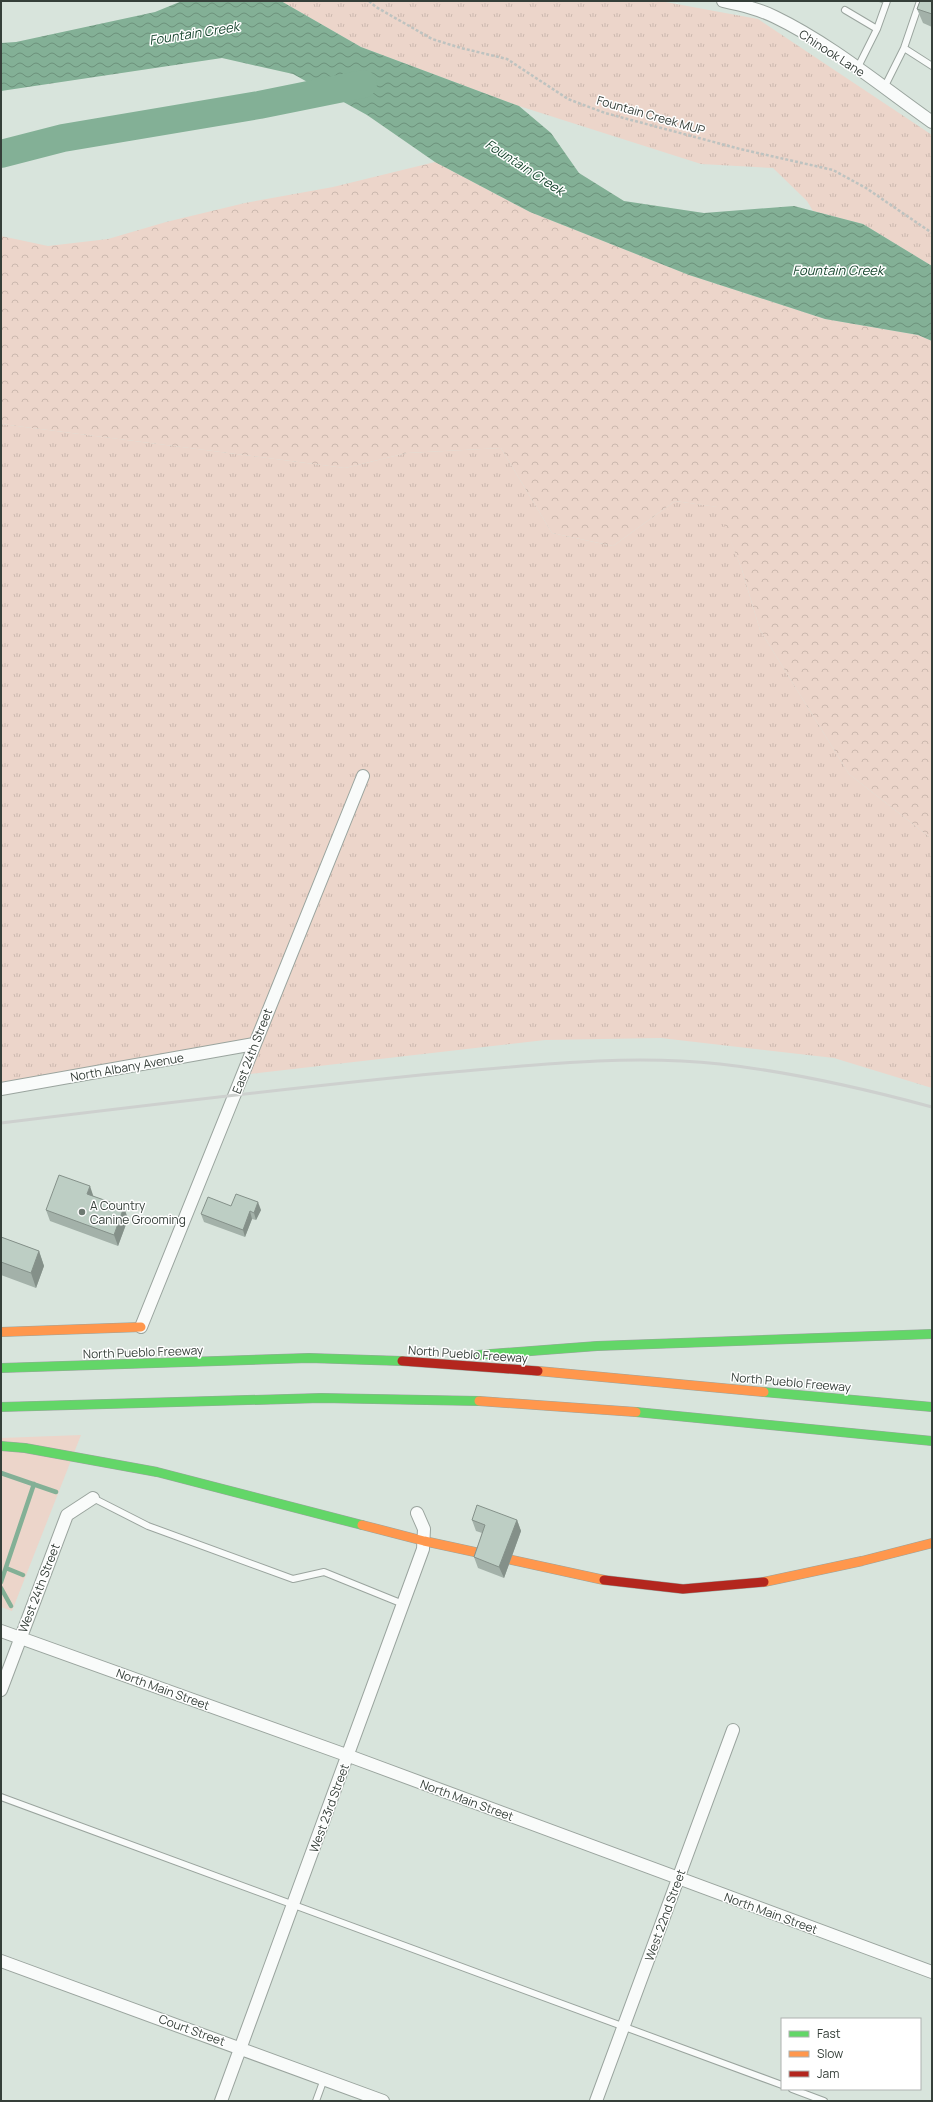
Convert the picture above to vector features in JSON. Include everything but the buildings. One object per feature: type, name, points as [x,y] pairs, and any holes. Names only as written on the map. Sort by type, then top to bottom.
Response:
[{"type":"main road","points":[[1,1332],[141,1327]]},
{"type":"main road","points":[[404,1361],[597,1346],[932,1334]]},
{"type":"main road","name":"North Pueblo Freeway","points":[[1,1368],[309,1358],[404,1361],[550,1372],[932,1407]]},
{"type":"main road","points":[[1,1408],[237,1400],[428,1399],[616,1412],[932,1441]]},
{"type":"main road","points":[[1,1446],[60,1454],[157,1472],[424,1542],[619,1583],[683,1589],[761,1583],[862,1561],[932,1543]]},
{"type":"street","name":"Chinook Lane","points":[[723,1],[752,8],[775,17],[820,43],[932,122]]},
{"type":"street","name":"East 24th Street","points":[[141,1327],[363,776]]},
{"type":"street","name":"North Albany Avenue","points":[[1,1089],[254,1044]]},
{"type":"street","name":"West 24th Street","points":[[1,1690],[67,1515],[93,1498]]},
{"type":"street","name":"West 23rd Street","points":[[221,2101],[349,1756],[424,1548],[424,1529],[417,1513]]},
{"type":"street","name":"North Main Street","points":[[1,1631],[349,1756],[932,1972]]},
{"type":"street","name":"West 22nd Street","points":[[596,2101],[733,1730]]},
{"type":"street","name":"Court Street","points":[[1,1961],[383,2101]]},
{"type":"lane","points":[[857,69],[877,29],[888,1]]},
{"type":"lane","points":[[884,88],[904,48],[920,1]]},
{"type":"lane","points":[[845,10],[877,29]]},
{"type":"lane","points":[[904,48],[932,66]]},
{"type":"lane","points":[[93,1498],[148,1526],[293,1579],[324,1572],[403,1604]]},
{"type":"lane","points":[[1,1797],[293,1906],[781,2085]]},
{"type":"lane","points":[[316,2101],[324,2079]]},
{"type":"lane","points":[[795,2090],[824,2101]]},
{"type":"path","name":"Fountain Creek MUP","points":[[369,1],[376,7],[432,39],[461,48],[507,59],[568,98],[605,113],[740,149],[833,170],[866,188],[932,233]]},
{"type":"green space","points":[[281,1],[660,1],[758,19],[932,135],[932,266],[863,224],[813,211],[807,201],[773,168],[701,164],[519,106],[361,47]]},
{"type":"green space","points":[[435,162],[530,212],[689,275],[825,319],[918,335],[932,341],[932,839],[849,774],[760,630],[742,570],[717,507],[675,501],[613,546],[552,533],[501,448],[407,453],[345,468],[1,424],[1,236],[48,246],[108,239],[166,222],[245,203],[333,187]]},
{"type":"green space","points":[[1,424],[345,468],[407,453],[501,448],[552,533],[613,546],[675,501],[718,507],[742,570],[760,630],[849,774],[932,839],[932,1088],[834,1058],[661,1038],[545,1040],[241,1075],[254,1045],[1,1089]]},
{"type":"green space","points":[[81,1435],[12,1611],[1,1607],[1,1438]]},
{"type":"water","name":"Fountain Creek","points":[[182,1],[281,1],[361,47],[519,106],[551,133],[579,173],[624,201],[704,213],[794,206],[863,224],[932,266],[932,341],[918,335],[825,319],[689,275],[530,212],[435,162],[367,115],[293,74],[222,58],[1,91],[1,43],[16,42],[155,12]]},
{"type":"waterway","name":"Fountain Creek","points":[[1,154],[63,138],[259,105],[363,84]]},
{"type":"waterway","points":[[1,1473],[56,1492]]},
{"type":"waterway","points":[[1,1582],[34,1484]]},
{"type":"waterway","points":[[6,1568],[23,1575]]},
{"type":"waterway","points":[[1,1588],[11,1606]]},
{"type":"railway","points":[[1,1123],[222,1096],[387,1078],[546,1064],[615,1060],[685,1061],[774,1071],[827,1081],[932,1107]]},
{"type":"traffic: fast","points":[[478,1355],[597,1346],[932,1334]]},
{"type":"traffic: fast","points":[[1,1368],[309,1358],[402,1361]]},
{"type":"traffic: fast","points":[[764,1392],[932,1407]]},
{"type":"traffic: fast","points":[[1,1407],[321,1398],[479,1401]]},
{"type":"traffic: fast","points":[[636,1412],[932,1441]]},
{"type":"traffic: fast","points":[[1,1446],[25,1448],[157,1472],[362,1525]]},
{"type":"traffic: slow","points":[[1,1332],[141,1327]]},
{"type":"traffic: slow","points":[[538,1371],[764,1392]]},
{"type":"traffic: slow","points":[[479,1401],[636,1412]]},
{"type":"traffic: slow","points":[[362,1525],[424,1541],[604,1580]]},
{"type":"traffic: slow","points":[[764,1582],[862,1561],[932,1543]]},
{"type":"traffic: jam","points":[[402,1361],[538,1371]]},
{"type":"traffic: jam","points":[[604,1580],[683,1589],[764,1582]]},
{"type":"place","name":"A Country Canine Grooming","points":[[82,1212]]}]
